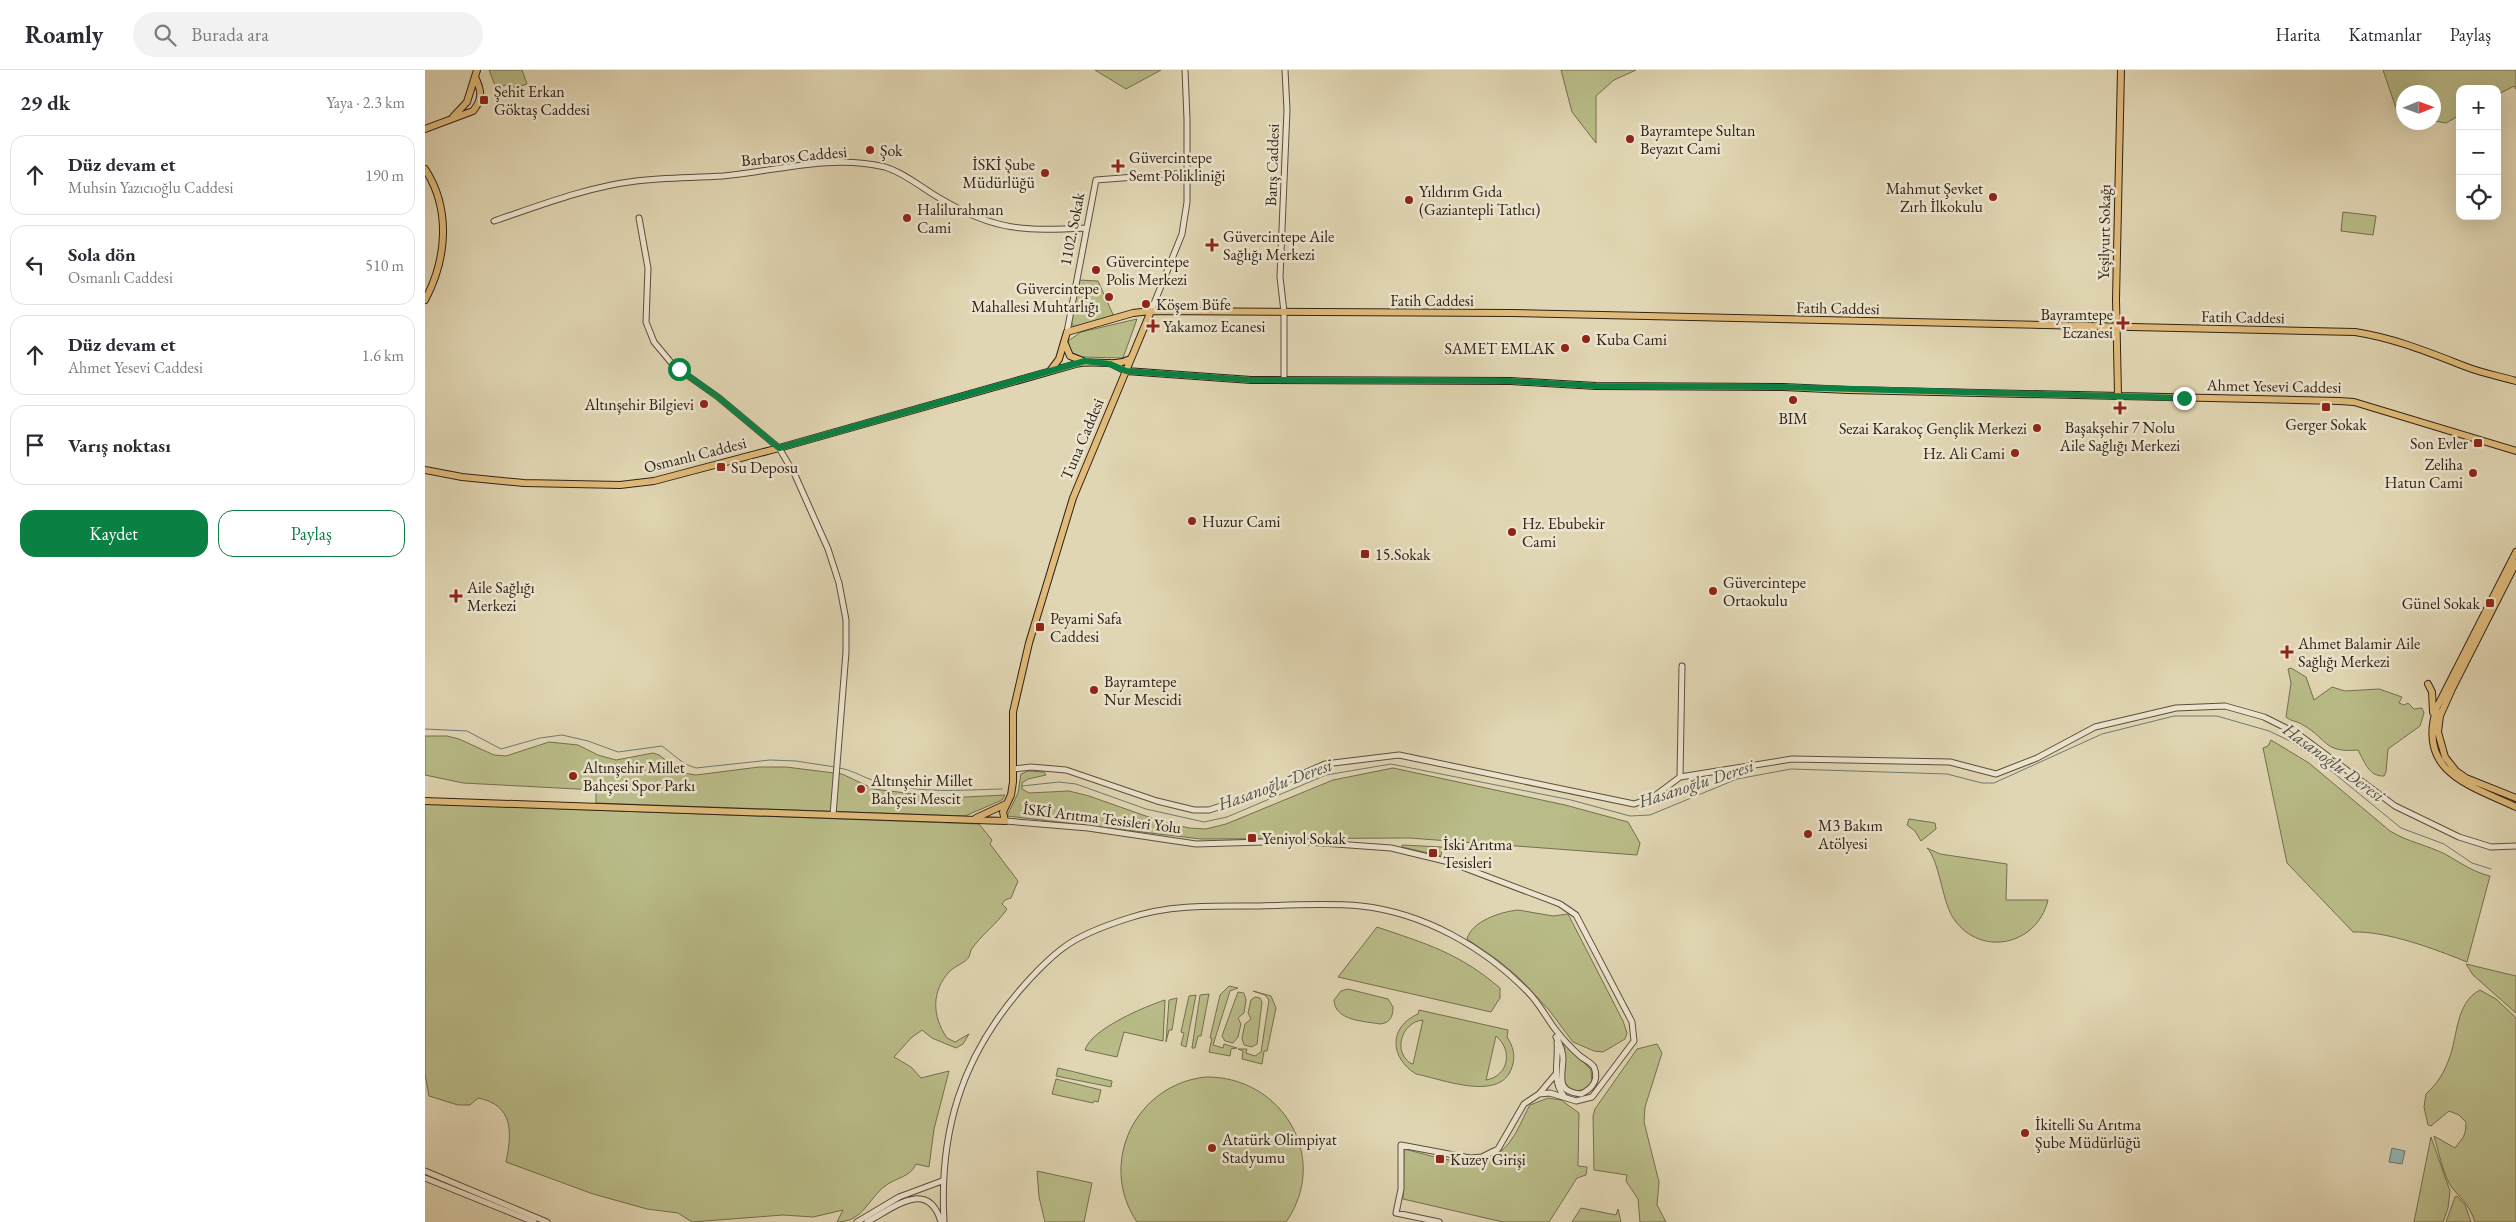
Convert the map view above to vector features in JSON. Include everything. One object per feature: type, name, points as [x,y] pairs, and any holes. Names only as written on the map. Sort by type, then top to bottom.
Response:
[{"type":"main road","points":[[450,120],[466,104],[476,79],[477,70]]},
{"type":"main road","name":"Yeşilyurt Sokağı","points":[[2117,395],[2116,298],[2121,70]]},
{"type":"main road","points":[[425,129],[473,111],[480,99],[481,90],[476,79]]},
{"type":"main road","points":[[472,89],[477,88],[481,90]]},
{"type":"main road","points":[[466,104],[467,109],[473,111]]},
{"type":"main road","points":[[425,169],[434,185],[444,223],[439,268],[425,300]]},
{"type":"main road","name":"Fatih Caddesi","points":[[1067,332],[1133,313],[1151,311],[1511,313],[2355,332],[2380,336],[2417,347],[2466,367],[2516,381]]},
{"type":"main road","name":"Tuna Caddesi","points":[[1005,821],[1003,812],[1012,792],[1013,712],[1029,643],[1073,498],[1151,311]]},
{"type":"main road","points":[[1133,313],[1141,318],[1144,326]]},
{"type":"main road","name":"1102. Sokak","points":[[1050,371],[1059,359],[1067,332]]},
{"type":"main road","points":[[1064,343],[1070,356],[1085,361]]},
{"type":"main road","points":[[1113,364],[1131,359]]},
{"type":"main road","name":"Osmanlı Caddesi","points":[[425,470],[462,477],[524,483],[620,485],[654,480],[779,448],[1085,361],[1113,364]]},
{"type":"main road","points":[[1113,364],[1126,371]]},
{"type":"main road","points":[[1113,364],[1120,374],[1121,384]]},
{"type":"main road","name":"Ahmet Yesevi Caddesi","points":[[1126,371],[1251,380],[1511,381],[1596,386],[1783,387],[2354,402],[2516,451]]},
{"type":"main road","points":[[2516,552],[2449,689],[2439,724],[2439,739],[2445,757],[2456,771],[2466,778],[2516,798]]},
{"type":"main road","points":[[2433,717],[2516,564]]},
{"type":"main road","points":[[2428,684],[2432,692],[2432,735],[2439,759],[2450,774],[2461,782],[2516,807]]},
{"type":"main road","name":"İSKİ Arıtma Tesisleri Yolu","points":[[425,800],[1005,821]]},
{"type":"main road","points":[[974,819],[1006,804]]},
{"type":"street","name":"Tuna Caddesi","points":[[1151,311],[1182,234],[1187,202],[1185,70]]},
{"type":"street","name":"Barış Caddesi","points":[[1284,380],[1285,312],[1280,278],[1287,110],[1285,70]]},
{"type":"street","name":"Barbaros Caddesi","points":[[495,221],[578,193],[635,181],[723,176],[810,164],[862,163],[898,173],[981,221],[1019,229],[1086,228]]},
{"type":"street","name":"1102. Sokak","points":[[1067,332],[1096,180],[1187,173]]},
{"type":"street","points":[[639,218],[648,265],[646,322],[654,342],[674,366],[718,397],[779,448],[795,475],[828,549],[839,583],[845,620],[846,652],[833,814]]},
{"type":"street","points":[[1680,776],[1682,666]]},
{"type":"street","points":[[1013,769],[1031,767],[1066,770],[1157,801],[1194,810],[1209,810],[1252,796],[1325,764],[1399,754],[1575,790],[1625,804],[1634,804],[1652,798],[1680,776],[1793,758],[1950,762],[1996,774],[2037,758],[2095,727],[2176,708],[2225,706],[2265,717],[2298,734],[2395,806],[2459,836],[2491,847],[2516,846]]},
{"type":"street","name":"İSKİ Arıtma Tesisleri Yolu","points":[[1005,821],[1088,828],[1196,844],[1294,841],[1391,848],[1449,862],[1560,904],[1576,915],[1632,1022],[1634,1041],[1592,1097],[1576,1101],[1564,1097],[1539,1094]]},
{"type":"street","points":[[943,1222],[942,1181],[951,1125],[965,1077],[976,1053],[1002,1012],[1041,968],[1064,948],[1091,932],[1137,916],[1185,907],[1332,905],[1360,906],[1426,922],[1453,936],[1495,963],[1530,994],[1554,1028],[1580,1056],[1591,1063],[1597,1074],[1606,1078]]},
{"type":"street","points":[[1554,1028],[1563,1058],[1561,1080],[1567,1090],[1581,1094],[1587,1091],[1595,1082],[1597,1074]]},
{"type":"street","points":[[1439,1222],[1396,1213],[1401,1188],[1401,1145],[1464,1158],[1482,1157],[1498,1149],[1524,1104],[1539,1094],[1555,1075],[1558,1064],[1557,1036]]},
{"type":"street","points":[[1555,1075],[1564,1097]]},
{"type":"street","points":[[425,1171],[547,1222]]},
{"type":"street","points":[[425,1178],[534,1222]]},
{"type":"street","points":[[857,1222],[899,1197],[942,1181]]},
{"type":"street","points":[[867,1222],[898,1204],[925,1199],[934,1205],[943,1222]]},
{"type":"green space","points":[[489,70],[522,70],[527,84],[511,89],[509,84],[496,88]]},
{"type":"green space","points":[[1095,70],[1161,70],[1126,89]]},
{"type":"green space","points":[[1561,70],[1636,70],[1614,80],[1596,96],[1596,143],[1572,112]]},
{"type":"green space","points":[[2383,70],[2516,70],[2516,89],[2514,86],[2501,93],[2501,85],[2456,85],[2456,117],[2446,123],[2441,122],[2441,85],[2396,85],[2396,108]]},
{"type":"green space","points":[[2343,212],[2376,216],[2373,235],[2341,231]]},
{"type":"green space","points":[[1078,280],[1098,281],[1115,319],[1074,327],[1070,320]]},
{"type":"green space","points":[[1137,319],[1123,358],[1082,357],[1071,352],[1068,341],[1081,332]]},
{"type":"green space","points":[[2291,668],[2306,677],[2314,700],[2332,687],[2345,691],[2379,689],[2402,697],[2399,703],[2404,705],[2408,703],[2414,709],[2422,708],[2424,713],[2420,726],[2388,749],[2384,776],[2379,776],[2371,771],[2358,750],[2332,747],[2311,730],[2286,717],[2291,683],[2288,669]]},
{"type":"green space","points":[[425,736],[447,736],[459,739],[494,755],[506,756],[549,742],[578,745],[598,755],[616,760],[653,753],[659,755],[683,773],[696,775],[759,767],[786,767],[842,774],[874,789],[946,798],[1005,795],[1002,800],[965,816],[596,803],[596,790],[463,783],[425,775]]},
{"type":"green space","points":[[2271,740],[2309,763],[2390,831],[2445,854],[2473,870],[2490,876],[2467,962],[2426,947],[2381,934],[2353,932],[2287,863],[2263,748],[2268,746]]},
{"type":"green space","points":[[1393,768],[1565,805],[1628,822],[1640,843],[1637,855],[1409,838],[1201,839],[1007,816],[1018,793],[1021,774],[1028,771],[1044,772],[1046,775],[1028,779],[1022,783],[1022,789],[1029,793],[1069,791],[1089,796],[1157,820],[1189,828],[1206,829],[1226,824],[1333,780]]},
{"type":"green space","points":[[425,804],[979,824],[992,840],[990,844],[1018,881],[1011,898],[1005,900],[1002,904],[1007,909],[971,950],[967,959],[950,971],[939,987],[936,1012],[938,1021],[947,1038],[955,1042],[969,1034],[963,1044],[956,1048],[932,1038],[922,1030],[911,1038],[894,1057],[911,1067],[921,1078],[949,1071],[934,1129],[929,1167],[916,1164],[907,1175],[885,1186],[859,1214],[846,1221],[837,1222],[843,1210],[813,1217],[783,1215],[692,1222],[678,1213],[647,1209],[593,1194],[506,1162],[509,1141],[508,1122],[498,1107],[478,1098],[470,1105],[458,1105],[429,1096],[425,1074]]},
{"type":"green space","points":[[1909,819],[1935,823],[1936,829],[1921,841],[1915,831],[1907,825]]},
{"type":"green space","points":[[1402,845],[1442,847],[1441,856],[1402,847]]},
{"type":"green space","points":[[1927,848],[1940,854],[2007,864],[2006,900],[2048,900],[2042,916],[2032,928],[2019,937],[2005,941],[1990,942],[1976,938],[1963,929],[1952,916],[1935,861]]},
{"type":"green space","points":[[1518,910],[1553,916],[1568,914],[1623,1021],[1627,1033],[1625,1039],[1603,1052],[1594,1051],[1573,1042],[1549,1010],[1518,977],[1467,939],[1475,927],[1488,918]]},
{"type":"green space","points":[[1377,927],[1442,951],[1471,966],[1485,976],[1500,988],[1500,998],[1491,1012],[1338,977]]},
{"type":"green space","points":[[2466,964],[2516,976],[2516,1013],[2473,975]]},
{"type":"green space","points":[[1229,986],[1238,988],[1230,991],[1213,1045],[1223,1048],[1224,1044],[1237,1048],[1231,1049],[1230,1056],[1209,1052],[1212,1038],[1210,1038],[1220,995]]},
{"type":"green space","points":[[1348,989],[1388,999],[1393,1007],[1390,1019],[1380,1024],[1351,1019],[1339,1012],[1334,1000],[1341,991]]},
{"type":"green space","points":[[2480,990],[2496,999],[2516,1018],[2516,1222],[2475,1222],[2463,1200],[2453,1189],[2447,1178],[2434,1136],[2455,1148],[2465,1134],[2466,1122],[2459,1115],[2449,1111],[2431,1126],[2428,1125],[2424,1107],[2426,1094],[2437,1082],[2447,1064],[2466,1003]]},
{"type":"green space","points":[[1253,991],[1271,996],[1276,1008],[1267,1051],[1264,1051],[1262,1064],[1242,1059],[1243,1051],[1238,1049],[1247,1049],[1246,1053],[1255,1056],[1261,1052],[1269,1000],[1265,995]]},
{"type":"green space","points":[[1238,992],[1244,993],[1246,1000],[1244,1013],[1238,1018],[1241,1024],[1238,1037],[1233,1043],[1225,1041],[1222,1036]]},
{"type":"green space","points":[[1209,994],[1201,1036],[1198,1036],[1195,1048],[1192,1048],[1200,995]]},
{"type":"green space","points":[[1196,995],[1186,1047],[1181,1045],[1184,1033],[1181,1032],[1189,996]]},
{"type":"green space","points":[[1255,997],[1260,998],[1262,1002],[1257,1044],[1252,1047],[1244,1045],[1242,1038],[1245,1024],[1251,1019],[1248,1013],[1251,1000]]},
{"type":"green space","points":[[1177,998],[1172,1030],[1169,1030],[1166,1042],[1169,1000]]},
{"type":"green space","points":[[1165,1000],[1163,1041],[1124,1032],[1117,1057],[1085,1050],[1089,1042],[1097,1034],[1120,1019]]},
{"type":"green space","points":[[1419,1010],[1508,1030],[1507,1037],[1514,1059],[1506,1078],[1496,1084],[1470,1086],[1416,1074],[1401,1060],[1396,1043],[1397,1034],[1401,1027],[1418,1014]],"holes":[[[1423,1020],[1413,1064],[1412,1064],[1402,1053],[1402,1039],[1409,1026]],[[1496,1036],[1505,1048],[1506,1062],[1500,1073],[1494,1078],[1486,1080]]]},
{"type":"green space","points":[[1560,1036],[1591,1070],[1592,1083],[1583,1090],[1572,1091],[1564,1082],[1564,1051]]},
{"type":"green space","points":[[1657,1044],[1662,1053],[1645,1107],[1644,1122],[1659,1182],[1657,1205],[1666,1222],[1640,1222],[1638,1199],[1626,1181],[1627,1175],[1594,1170],[1593,1116],[1595,1109],[1637,1049]]},
{"type":"green space","points":[[1058,1068],[1112,1081],[1111,1087],[1056,1076]]},
{"type":"green space","name":"Atatürk Olimpiyat Stadyumu","points":[[1206,1077],[1233,1080],[1257,1090],[1277,1106],[1291,1125],[1301,1148],[1303,1172],[1299,1197],[1286,1222],[1137,1222],[1126,1199],[1121,1175],[1123,1152],[1130,1130],[1143,1110],[1160,1094],[1181,1083]]},
{"type":"green space","points":[[1056,1079],[1101,1090],[1098,1102],[1094,1101],[1093,1103],[1052,1094]]},
{"type":"green space","points":[[1548,1098],[1561,1100],[1579,1113],[1578,1166],[1587,1167],[1586,1175],[1577,1178],[1549,1222],[1503,1222],[1403,1199],[1404,1149],[1460,1161],[1474,1162],[1487,1159],[1499,1153],[1509,1143],[1530,1105]]},
{"type":"green space","points":[[2431,1137],[2450,1191],[2448,1208],[2443,1222],[2414,1222]]},
{"type":"green space","points":[[1037,1171],[1092,1183],[1084,1222],[1045,1222],[1039,1197]]},
{"type":"green space","points":[[2457,1196],[2465,1205],[2471,1222],[2446,1222]]},
{"type":"green space","points":[[1581,1208],[1616,1215],[1618,1209],[1621,1222],[1572,1222]]},
{"type":"water","points":[[2392,1148],[2405,1151],[2402,1164],[2389,1162]]},
{"type":"waterway","name":"Hasanoğlu Deresi","points":[[1022,786],[1059,782],[1076,784],[1146,809],[1204,822],[1227,817],[1326,775],[1391,764],[1571,800],[1630,816],[1650,815],[1737,779],[1791,769],[1947,774],[1982,783],[1994,783],[2102,734],[2174,716],[2217,716],[2269,731],[2290,741],[2319,761],[2401,828],[2444,844],[2472,863],[2491,869]]},
{"type":"waterway","name":"Hasanoğlu Deresi","points":[[425,729],[467,731],[501,749],[540,738],[562,735],[588,741],[618,752],[662,746],[685,764],[696,768],[770,760],[796,761],[835,767]]},
{"type":"waterway","name":"Hasanoğlu Deresi","points":[[839,768],[874,781],[925,790],[1002,789]]},
{"type":"place","name":"Şehit Erkan Göktaş Caddesi","points":[[484,100]]},
{"type":"place","name":"Bayramtepe Sultan Beyazıt Cami","points":[[1630,139]]},
{"type":"place","name":"Şok","points":[[870,150]]},
{"type":"place","name":"Güvercintepe Semt Polikliniği","points":[[1118,166]]},
{"type":"place","name":"İSKİ Şube Müdürlüğü","points":[[1045,173]]},
{"type":"place","name":"Mahmut Şevket Zırh İlkokulu","points":[[1993,197]]},
{"type":"place","name":"Yıldırım Gıda (Gaziantepli Tatlıcı)","points":[[1409,200]]},
{"type":"place","name":"Halilurahman Cami","points":[[907,218]]},
{"type":"place","name":"Güvercintepe Aile Sağlığı Merkezi","points":[[1212,245]]},
{"type":"place","name":"Güvercintepe Polis Merkezi","points":[[1096,270]]},
{"type":"place","name":"Güvercintepe Mahallesi Muhtarlığı","points":[[1109,297]]},
{"type":"place","name":"Köşem Büfe","points":[[1146,304]]},
{"type":"place","name":"Bayramtepe Eczanesi","points":[[2123,323]]},
{"type":"place","name":"Yakamoz Ecanesi","points":[[1153,326]]},
{"type":"place","name":"Kuba Cami","points":[[1586,339]]},
{"type":"place","name":"SAMET EMLAK","points":[[1565,348]]},
{"type":"place","name":"BIM","points":[[1793,400]]},
{"type":"place","name":"Altınşehir Bilgievi","points":[[704,404]]},
{"type":"place","name":"Gerger Sokak","points":[[2326,407]]},
{"type":"place","name":"Başakşehir 7 Nolu Aile Sağlığı Merkezi","points":[[2120,408]]},
{"type":"place","name":"Sezai Karakoç Gençlik Merkezi","points":[[2037,428]]},
{"type":"place","name":"Son Evler","points":[[2478,443]]},
{"type":"place","name":"Hz. Ali Cami","points":[[2015,453]]},
{"type":"place","name":"Su Deposu","points":[[721,467]]},
{"type":"place","name":"Zeliha Hatun Cami","points":[[2473,473]]},
{"type":"place","name":"Huzur Cami","points":[[1192,521]]},
{"type":"place","name":"Hz. Ebubekir Cami","points":[[1512,532]]},
{"type":"place","name":"15.Sokak","points":[[1365,554]]},
{"type":"place","name":"Güvercintepe Ortaokulu","points":[[1713,591]]},
{"type":"place","name":"Aile Sağlığı Merkezi","points":[[456,596]]},
{"type":"place","name":"Günel Sokak","points":[[2490,603]]},
{"type":"place","name":"Peyami Safa Caddesi","points":[[1040,627]]},
{"type":"place","name":"Ahmet Balamir Aile Sağlığı Merkezi","points":[[2287,652]]},
{"type":"place","name":"Bayramtepe Nur Mescidi","points":[[1094,690]]},
{"type":"place","name":"Altınşehir Millet Bahçesi Spor Parkı","points":[[573,776]]},
{"type":"place","name":"Altınşehir Millet Bahçesi Mescit","points":[[861,789]]},
{"type":"place","name":"M3 Bakım Atölyesi","points":[[1808,834]]},
{"type":"place","name":"Yeniyol Sokak","points":[[1252,838]]},
{"type":"place","name":"İski Arıtma Tesisleri","points":[[1433,853]]},
{"type":"place","name":"İkitelli Su Arıtma Şube Müdürlüğü","points":[[2025,1133]]},
{"type":"place","name":"Atatürk Olimpiyat Stadyumu","points":[[1212,1148]]},
{"type":"place","name":"Kuzey Girişi","points":[[1440,1159]]},
{"type":"route","points":[[679,369],[750,422],[779,448],[1085,361],[1110,364],[1126,371],[1251,380],[1511,381],[1596,386],[1783,387],[2184,398]]}]
